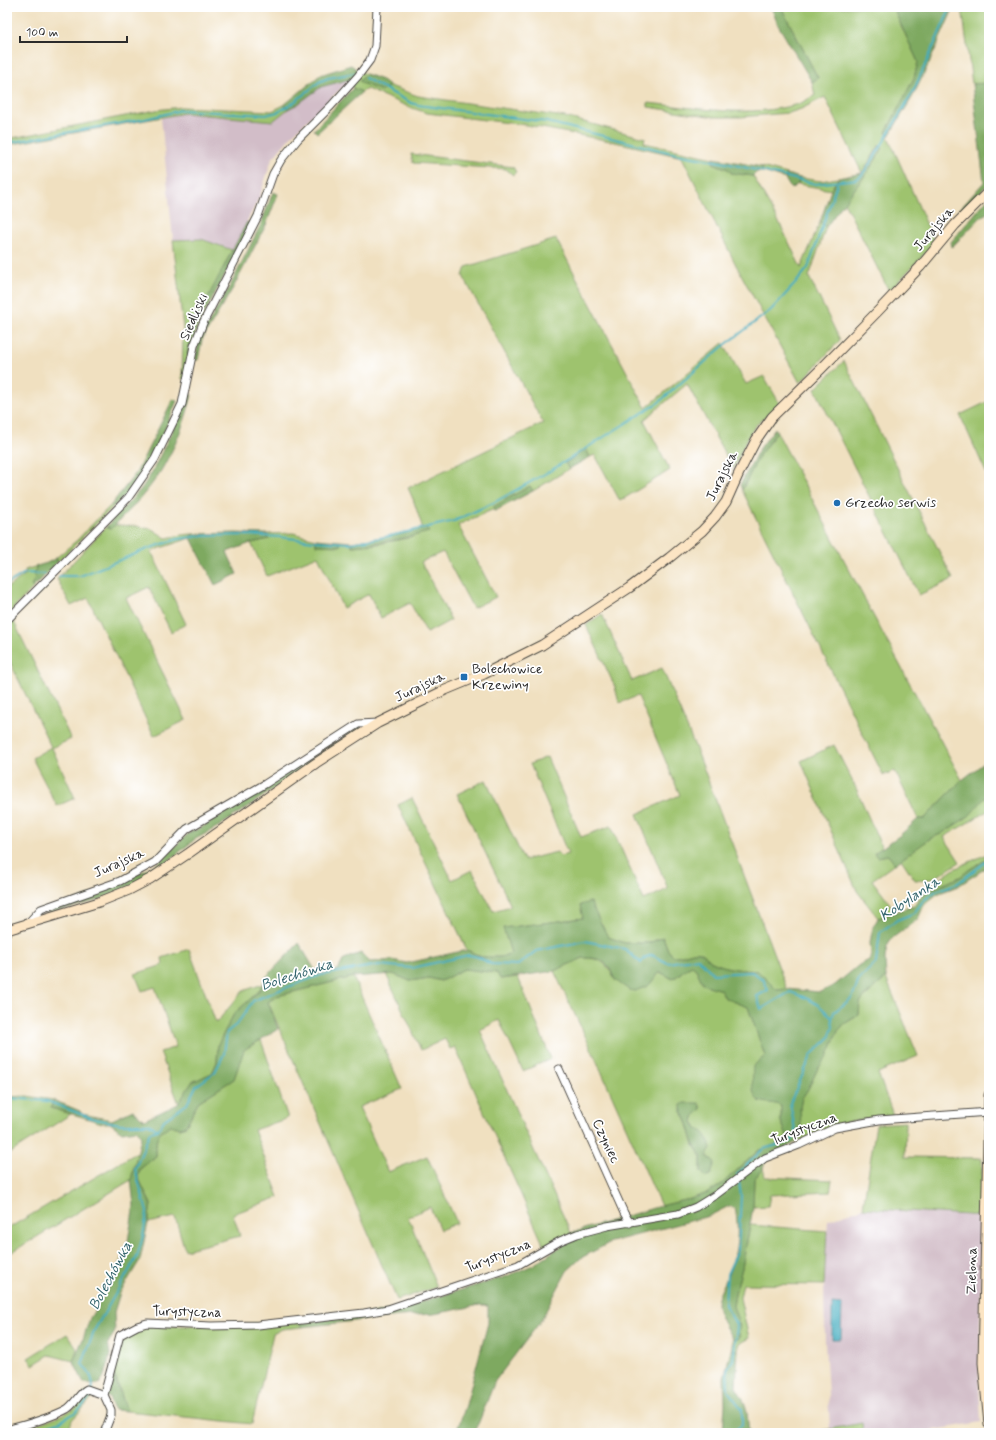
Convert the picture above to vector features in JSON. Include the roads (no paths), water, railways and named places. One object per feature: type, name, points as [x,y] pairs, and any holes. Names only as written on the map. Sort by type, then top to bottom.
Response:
[{"type":"street","name":"Siedliski","points":[[7,620],[128,498],[155,459],[182,404],[194,346],[203,323],[258,216],[273,174],[281,160],[298,140],[358,76],[370,60],[375,46],[377,7]]},
{"type":"street","name":"Jurajska","points":[[7,930],[99,902],[129,890],[150,879],[316,763],[378,723],[443,691],[484,674],[556,636],[629,588],[702,531],[715,517],[726,502],[739,472],[756,440],[772,417],[889,300],[920,267],[955,225],[989,191]]},
{"type":"street","name":"Jurajska","points":[[28,923],[41,910],[120,881],[155,862],[187,829],[265,784],[358,724],[378,723]]},
{"type":"street","name":"Czyniec","points":[[559,1069],[624,1213],[630,1223]]},
{"type":"street","name":"Zielona","points":[[989,1095],[984,1364],[989,1424]]},
{"type":"street","name":"Turystyczna","points":[[101,1394],[120,1336],[136,1326],[147,1323],[211,1326],[258,1325],[388,1309],[518,1265],[560,1241],[577,1234],[607,1226],[678,1214],[696,1207],[717,1194],[765,1158],[799,1145],[835,1128],[879,1120],[989,1112]]},
{"type":"street","points":[[7,1430],[46,1418],[66,1409],[74,1403],[84,1390],[89,1390],[101,1394],[111,1410],[111,1415],[104,1433]]},
{"type":"water","points":[[832,1304],[842,1305],[841,1339],[832,1339]]},
{"type":"waterway","points":[[365,78],[411,103],[418,105],[547,122],[676,154],[726,163],[816,184],[857,179],[861,176],[874,158],[913,92],[951,7]]},
{"type":"waterway","points":[[7,143],[145,119],[181,110],[266,115],[278,112],[293,103],[319,82],[328,78],[355,73]]},
{"type":"waterway","points":[[59,576],[80,576],[150,548],[178,539],[200,536],[247,535],[349,543],[385,537],[454,521],[493,503],[550,471],[658,403],[721,348],[771,310],[808,268],[838,181]]},
{"type":"waterway","points":[[7,584],[25,573],[44,574]]},
{"type":"waterway","name":"Kobylanka","points":[[737,1175],[763,1149],[791,1141],[796,1135],[790,1103],[812,1054],[829,1038],[833,1027],[832,1018],[834,1012],[852,998],[859,980],[876,963],[880,932],[897,920],[914,913],[923,901],[936,891],[958,883],[984,863],[989,861]]},
{"type":"waterway","name":"Bolechówka","points":[[22,1433],[63,1420],[81,1408],[90,1397],[93,1384],[90,1375],[82,1364],[95,1329],[137,1257],[143,1236],[147,1212],[135,1169],[150,1132],[158,1130],[164,1120],[187,1104],[196,1086],[215,1072],[224,1054],[227,1032],[237,1024],[253,1001],[321,975],[379,965],[412,968],[469,955],[478,957],[491,964],[518,965],[536,951],[585,941],[625,949],[641,963],[644,958],[652,955],[668,963],[698,958],[713,974],[752,972],[763,979],[768,990],[757,996],[761,1009],[790,992],[813,1002],[822,1008],[832,1018]]},
{"type":"waterway","points":[[7,1098],[47,1101],[91,1118],[120,1124],[149,1124],[158,1130]]},
{"type":"waterway","name":"Kobylanka","points":[[731,1433],[742,1425],[742,1409],[728,1391],[727,1369],[733,1360],[737,1326],[725,1305],[727,1274],[738,1250],[741,1196],[739,1182]]},
{"type":"place","name":"Grzecho serwis","points":[[837,503]]},
{"type":"place","name":"Bolechowice Krzewiny","points":[[464,677]]}]
